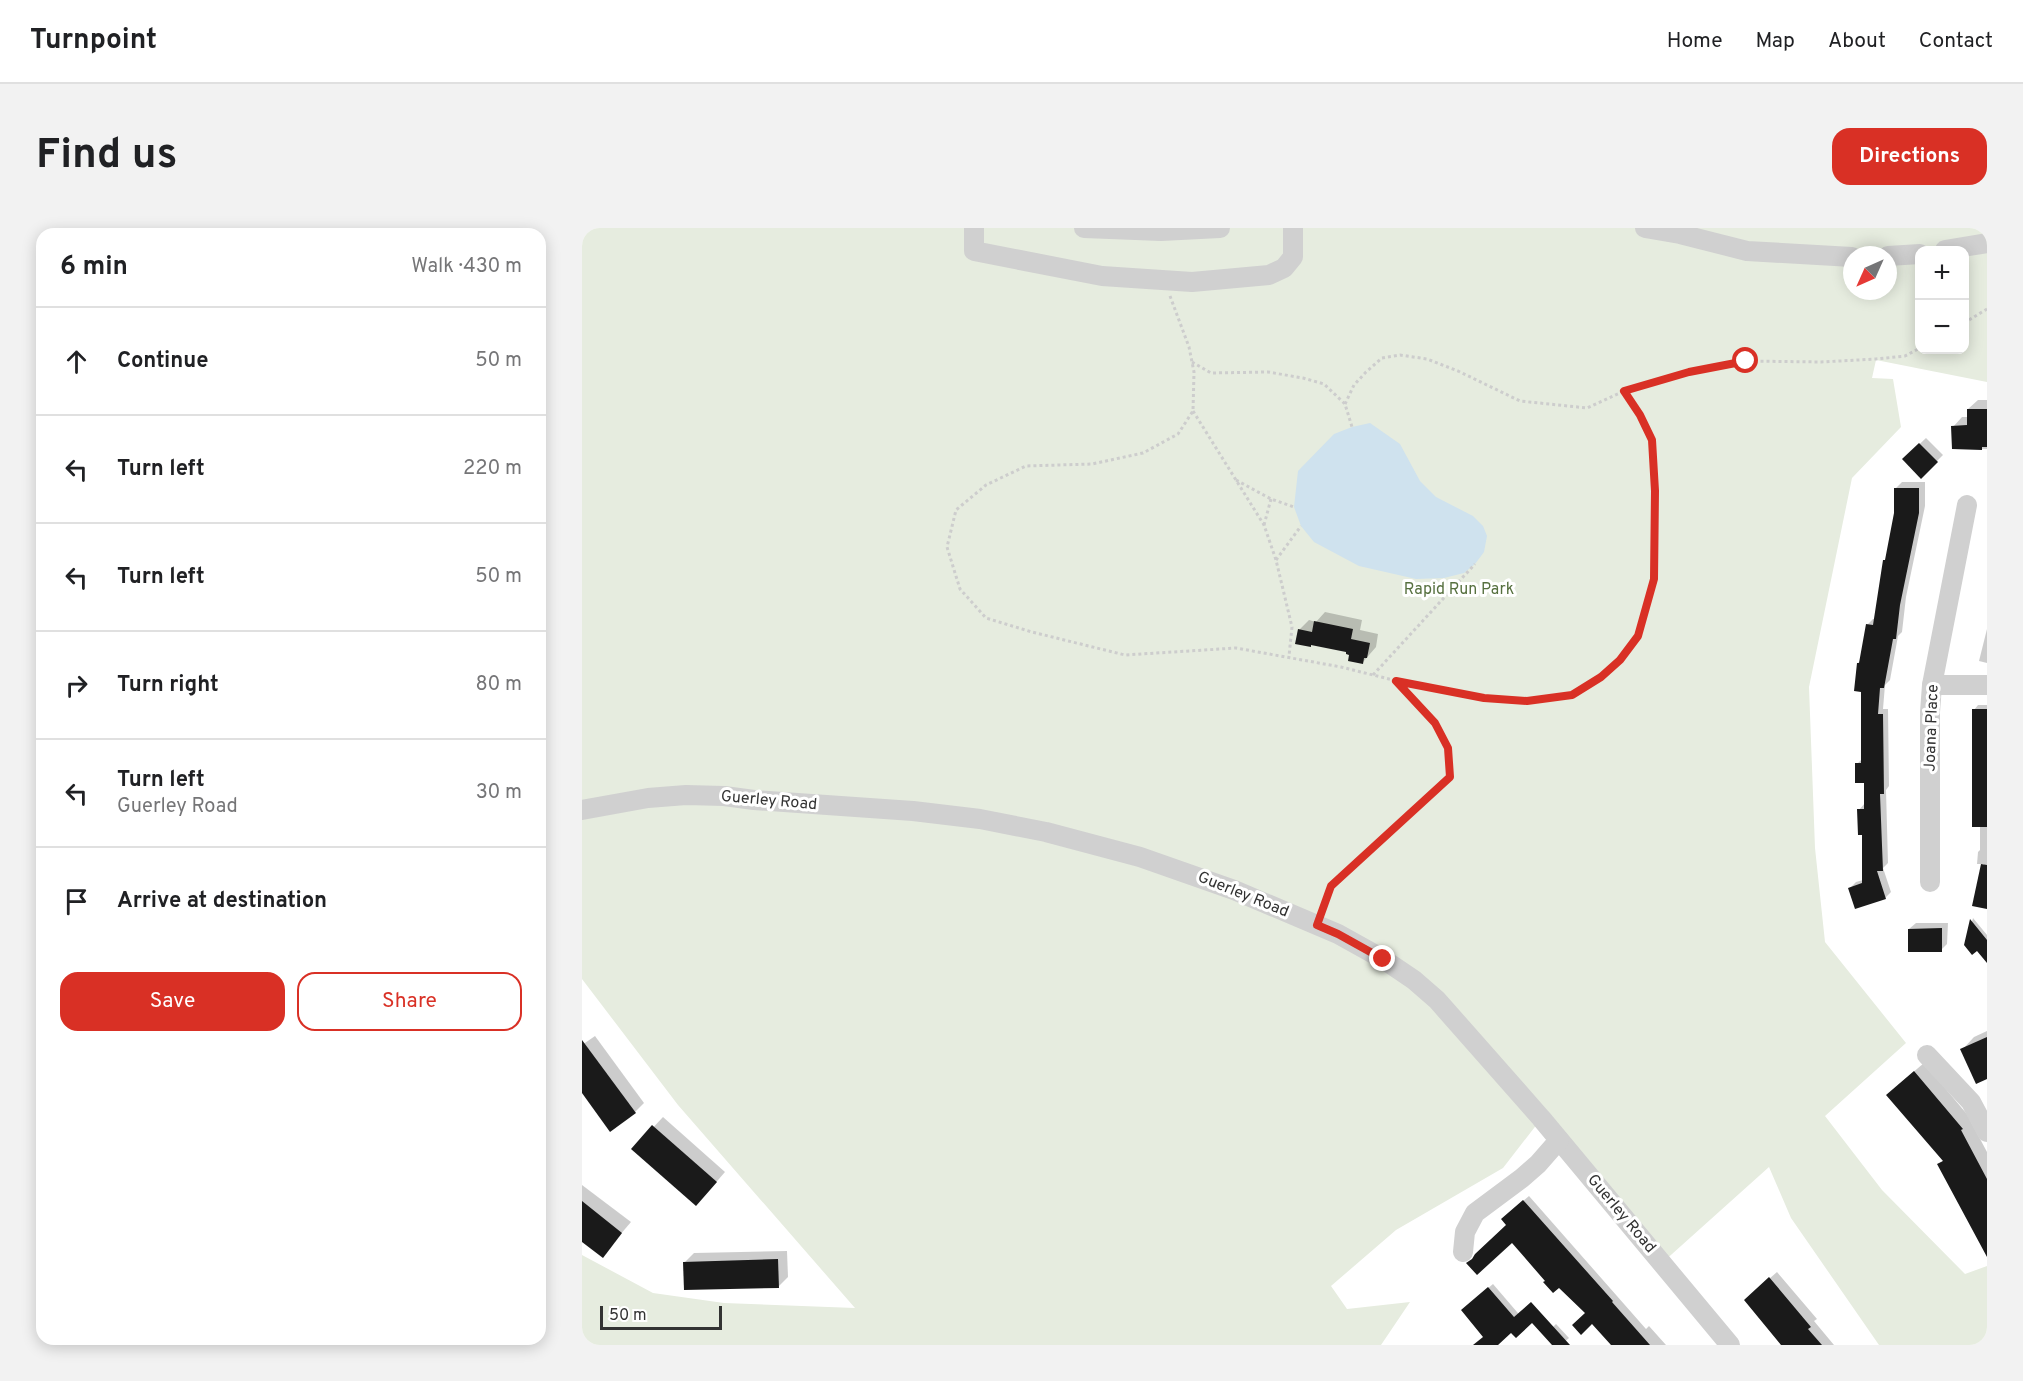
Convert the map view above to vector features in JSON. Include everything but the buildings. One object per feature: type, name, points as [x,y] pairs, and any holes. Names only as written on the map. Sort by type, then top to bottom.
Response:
[{"type":"street","points":[[974,228],[974,251],[1102,276],[1192,282],[1269,275],[1284,268],[1293,256],[1293,228]]},
{"type":"street","points":[[1084,228],[1161,231],[1220,228]]},
{"type":"street","points":[[1645,228],[1680,234],[1747,251],[1843,256]]},
{"type":"street","points":[[1969,246],[1987,243]]},
{"type":"street","points":[[1897,255],[1915,254]]},
{"type":"street","name":"Joana Place","points":[[1930,882],[1932,685],[1967,506]]},
{"type":"street","points":[[1932,685],[1987,685]]},
{"type":"street","name":"Guerley Road","points":[[582,810],[648,798],[686,795],[913,811],[980,819],[1058,835],[1140,857],[1234,890],[1338,934],[1383,959],[1414,980],[1437,1000],[1559,1140],[1730,1345]]},
{"type":"street","points":[[1927,1055],[1971,1102],[1985,1121]]},
{"type":"street","points":[[1463,1252],[1465,1232],[1474,1213],[1522,1178],[1559,1140]]},
{"type":"path","points":[[1165,280],[1192,362],[1193,411],[1178,434],[1143,453],[1092,464],[1026,466],[986,484],[956,510],[947,547],[960,589],[986,618],[1125,655],[1236,648],[1484,698],[1527,701],[1572,695],[1601,677],[1620,660],[1638,636],[1654,579],[1655,491],[1652,440],[1640,415],[1624,391]]},
{"type":"path","points":[[1969,320],[1987,309]]},
{"type":"path","points":[[1345,404],[1354,385],[1366,372],[1382,358],[1400,355],[1438,363],[1520,400],[1587,408],[1624,391],[1689,372],[1746,361],[1821,362],[1876,359],[1905,356],[1915,351]]},
{"type":"path","points":[[1192,362],[1211,373],[1268,372],[1324,384],[1345,404],[1352,426]]},
{"type":"path","points":[[1193,411],[1264,525],[1276,560],[1292,627],[1289,657]]},
{"type":"path","points":[[1236,480],[1271,499],[1294,507]]},
{"type":"path","points":[[1264,525],[1271,499]]},
{"type":"path","points":[[1276,560],[1301,526]]},
{"type":"path","points":[[1372,675],[1476,564]]},
{"type":"path","points":[[1317,925],[1331,886],[1450,777],[1448,748],[1435,723],[1396,681]]},
{"type":"green space","name":"Rapid Run Park","points":[[582,228],[1987,228],[1987,382],[1876,360],[1872,378],[1893,379],[1901,427],[1852,478],[1809,687],[1815,848],[1825,942],[1906,1043],[1825,1116],[1882,1190],[1965,1274],[1987,1266],[1987,1345],[1879,1345],[1791,1218],[1769,1167],[1662,1263],[1541,1119],[1503,1168],[1396,1230],[1331,1286],[1347,1309],[1410,1302],[1381,1345],[582,1345],[582,1255],[653,1293],[724,1303],[855,1308],[678,1105],[582,979]]},
{"type":"water","points":[[1370,423],[1400,444],[1420,481],[1436,497],[1473,516],[1483,526],[1487,536],[1484,552],[1464,573],[1444,578],[1416,579],[1359,566],[1314,542],[1301,526],[1294,507],[1298,471],[1334,434]]},
{"type":"route","points":[[1383,959],[1317,925],[1331,886],[1450,777],[1448,748],[1435,723],[1396,681],[1484,698],[1527,701],[1572,695],[1601,677],[1620,660],[1638,636],[1654,579],[1655,491],[1652,440],[1640,415],[1624,391],[1689,372],[1746,361]]}]
